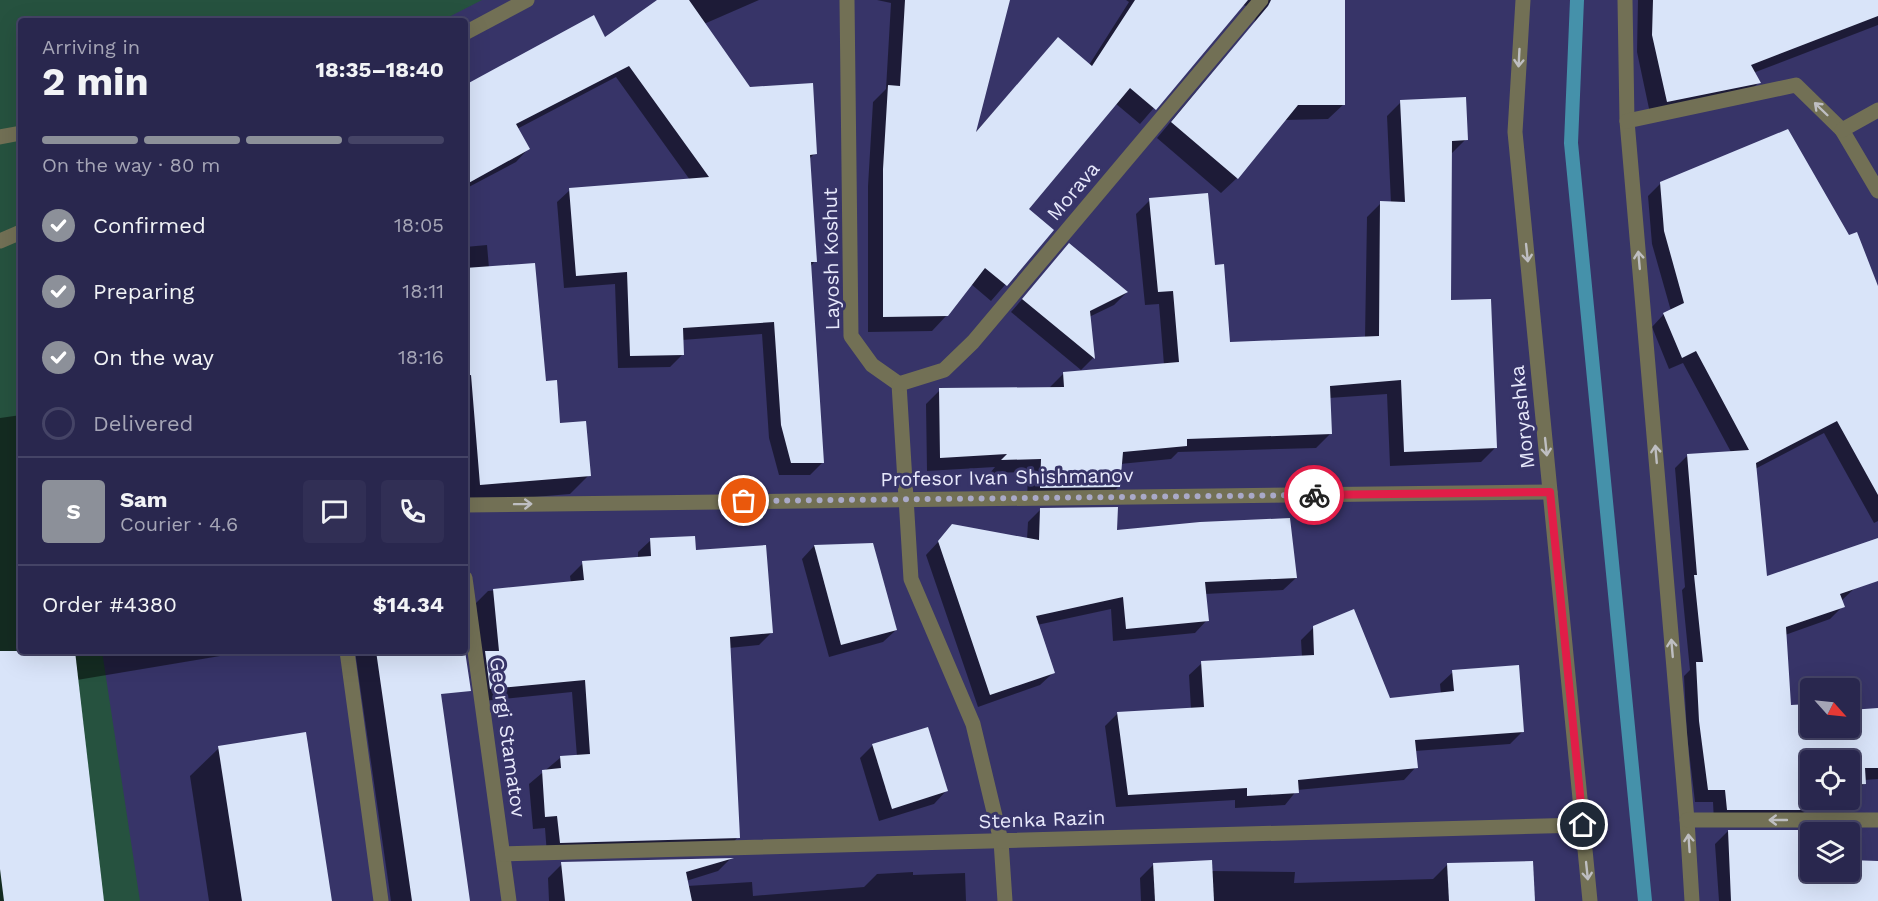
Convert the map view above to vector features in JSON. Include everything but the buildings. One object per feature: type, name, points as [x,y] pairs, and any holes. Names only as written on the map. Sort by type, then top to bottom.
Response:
[{"type":"street","points":[[468,31],[527,0]]},
{"type":"street","name":"Layosh Koshut","points":[[847,0],[852,336],[872,365],[899,384]]},
{"type":"street","name":"Morava","points":[[899,384],[944,370],[973,342],[1262,0]]},
{"type":"street","name":"Moryashka","points":[[1523,0],[1515,132],[1590,901]]},
{"type":"street","points":[[1625,0],[1627,122],[1692,901]]},
{"type":"street","points":[[1627,122],[1796,85],[1842,130],[1878,191]]},
{"type":"street","points":[[1842,130],[1878,110]]},
{"type":"street","points":[[0,137],[18,134]]},
{"type":"street","points":[[0,241],[18,233]]},
{"type":"street","points":[[899,384],[911,579],[973,724],[1001,841],[1005,901]]},
{"type":"street","name":"Profesor Ivan Shishmanov","points":[[468,505],[1550,492]]},
{"type":"street","name":"Georgi Stamatov","points":[[468,600],[509,901]]},
{"type":"street","points":[[347,654],[381,901]]},
{"type":"street","points":[[1687,820],[1878,820]]},
{"type":"street","name":"Stenka Razin","points":[[503,854],[1583,825]]},
{"type":"green space","points":[[0,0],[482,0],[447,18],[18,18],[18,654],[102,654],[140,901],[0,901]]},
{"type":"waterway","points":[[1577,0],[1571,143],[1645,901]]},
{"type":"way so far","points":[[744,501],[1314,495]]},
{"type":"route","points":[[1314,495],[1550,492],[1583,825]]}]
